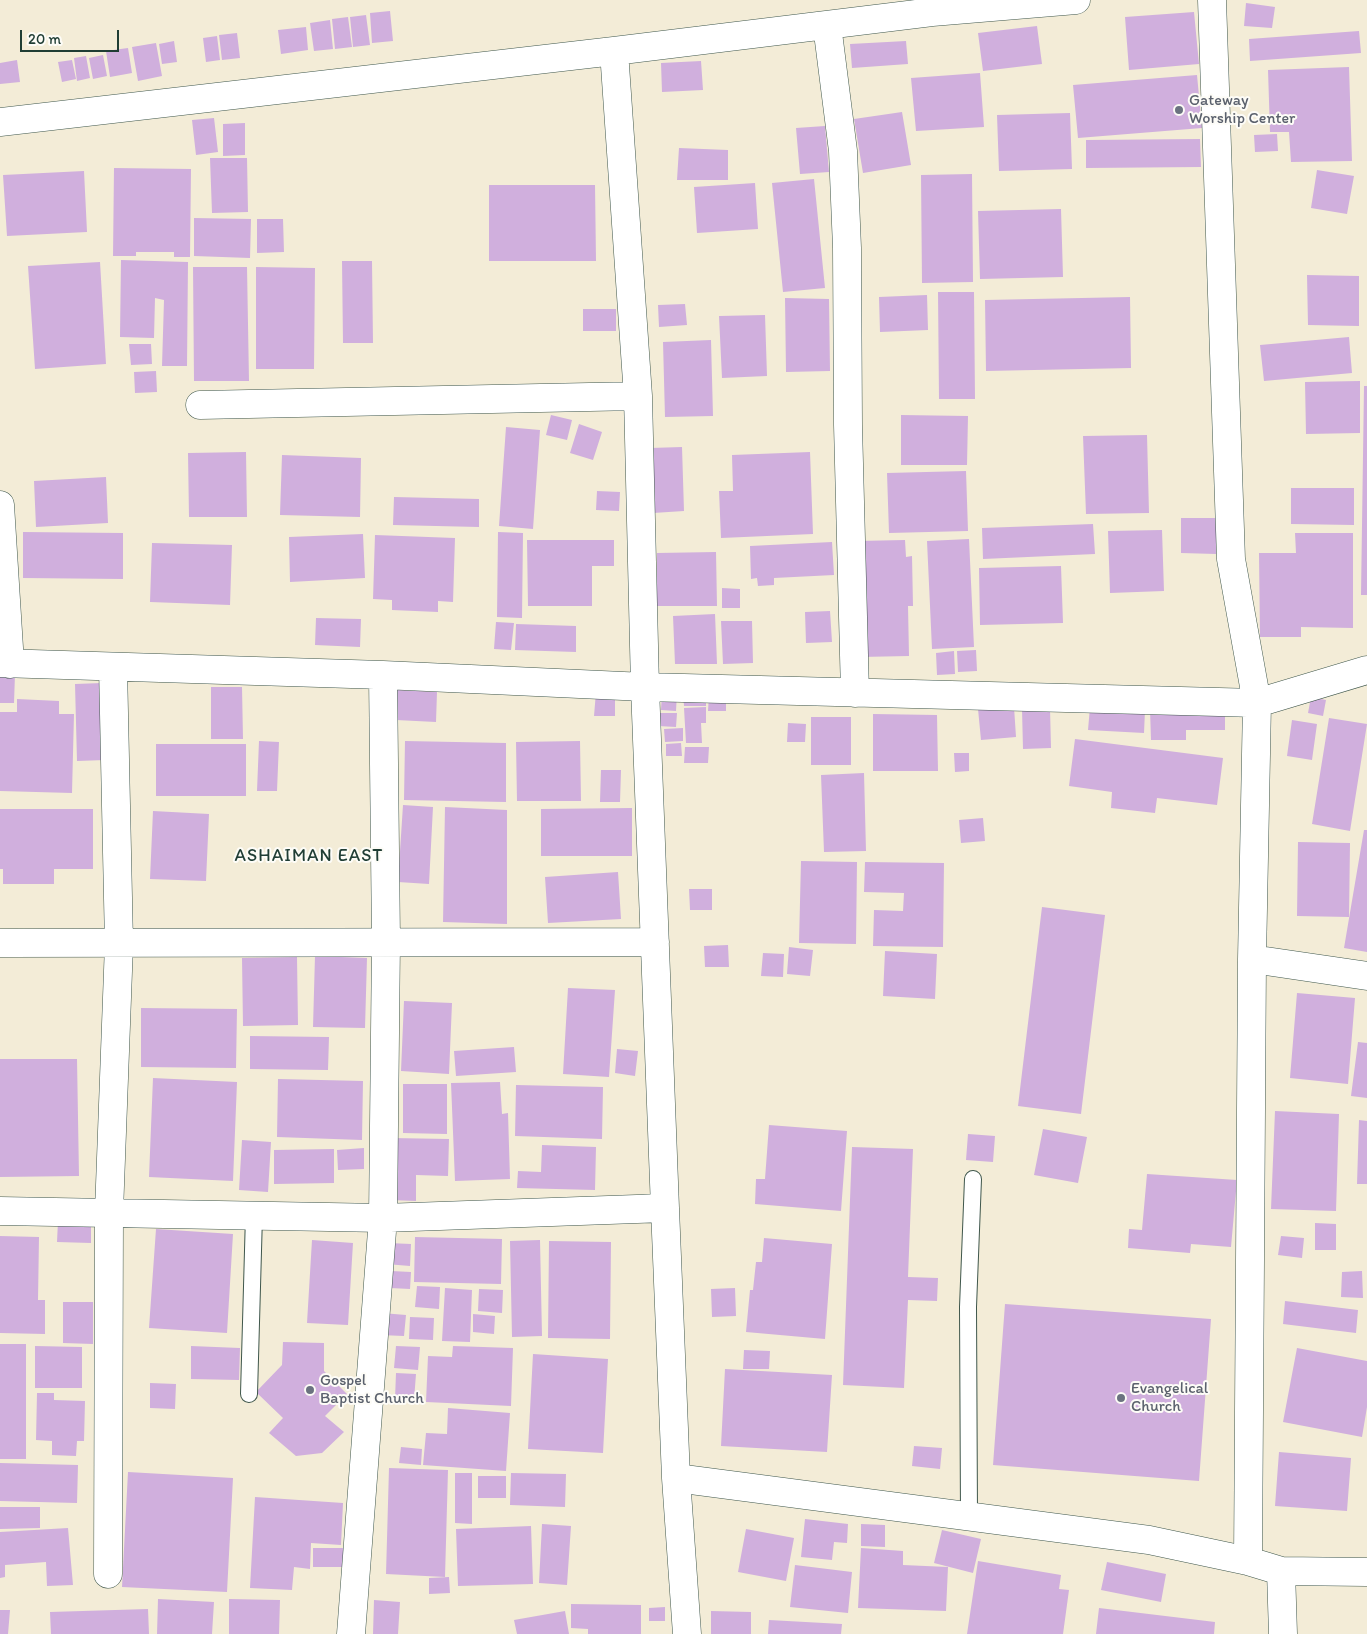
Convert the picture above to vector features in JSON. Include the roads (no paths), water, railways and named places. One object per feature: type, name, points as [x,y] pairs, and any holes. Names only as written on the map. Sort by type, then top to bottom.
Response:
[{"type":"street","points":[[0,122],[614,52],[932,12],[1076,0]]},
{"type":"street","points":[[1212,0],[1231,559],[1256,704],[1252,959],[1248,1561]]},
{"type":"street","points":[[827,25],[843,152],[847,238],[848,425],[855,693]]},
{"type":"street","points":[[614,52],[638,396],[645,687],[665,1208],[676,1478],[687,1634]]},
{"type":"street","points":[[200,404],[638,396]]},
{"type":"street","points":[[0,505],[5,664],[383,675],[645,687],[1256,704],[1367,670]]},
{"type":"street","points":[[108,1574],[109,1212],[119,944],[113,667]]},
{"type":"street","points":[[351,1634],[383,1218],[386,941],[383,675]]},
{"type":"street","points":[[0,943],[655,942]]},
{"type":"street","points":[[1252,959],[1367,976]]},
{"type":"street","points":[[0,1211],[383,1218],[665,1208]]},
{"type":"street","points":[[676,1478],[1149,1540],[1248,1561],[1281,1571],[1367,1572]]},
{"type":"street","points":[[1281,1571],[1283,1634]]},
{"type":"lane","points":[[969,1517],[968,1308],[973,1179]]},
{"type":"lane","points":[[249,1394],[254,1215]]},
{"type":"place","name":"Gateway Worship Center","points":[[1179,110]]},
{"type":"place","name":"Gospel Baptist Church","points":[[310,1390]]},
{"type":"place","name":"Evangelical Church","points":[[1121,1398]]},
{"type":"district","name":"ASHAIMAN EAST","points":[[309,856]]}]
